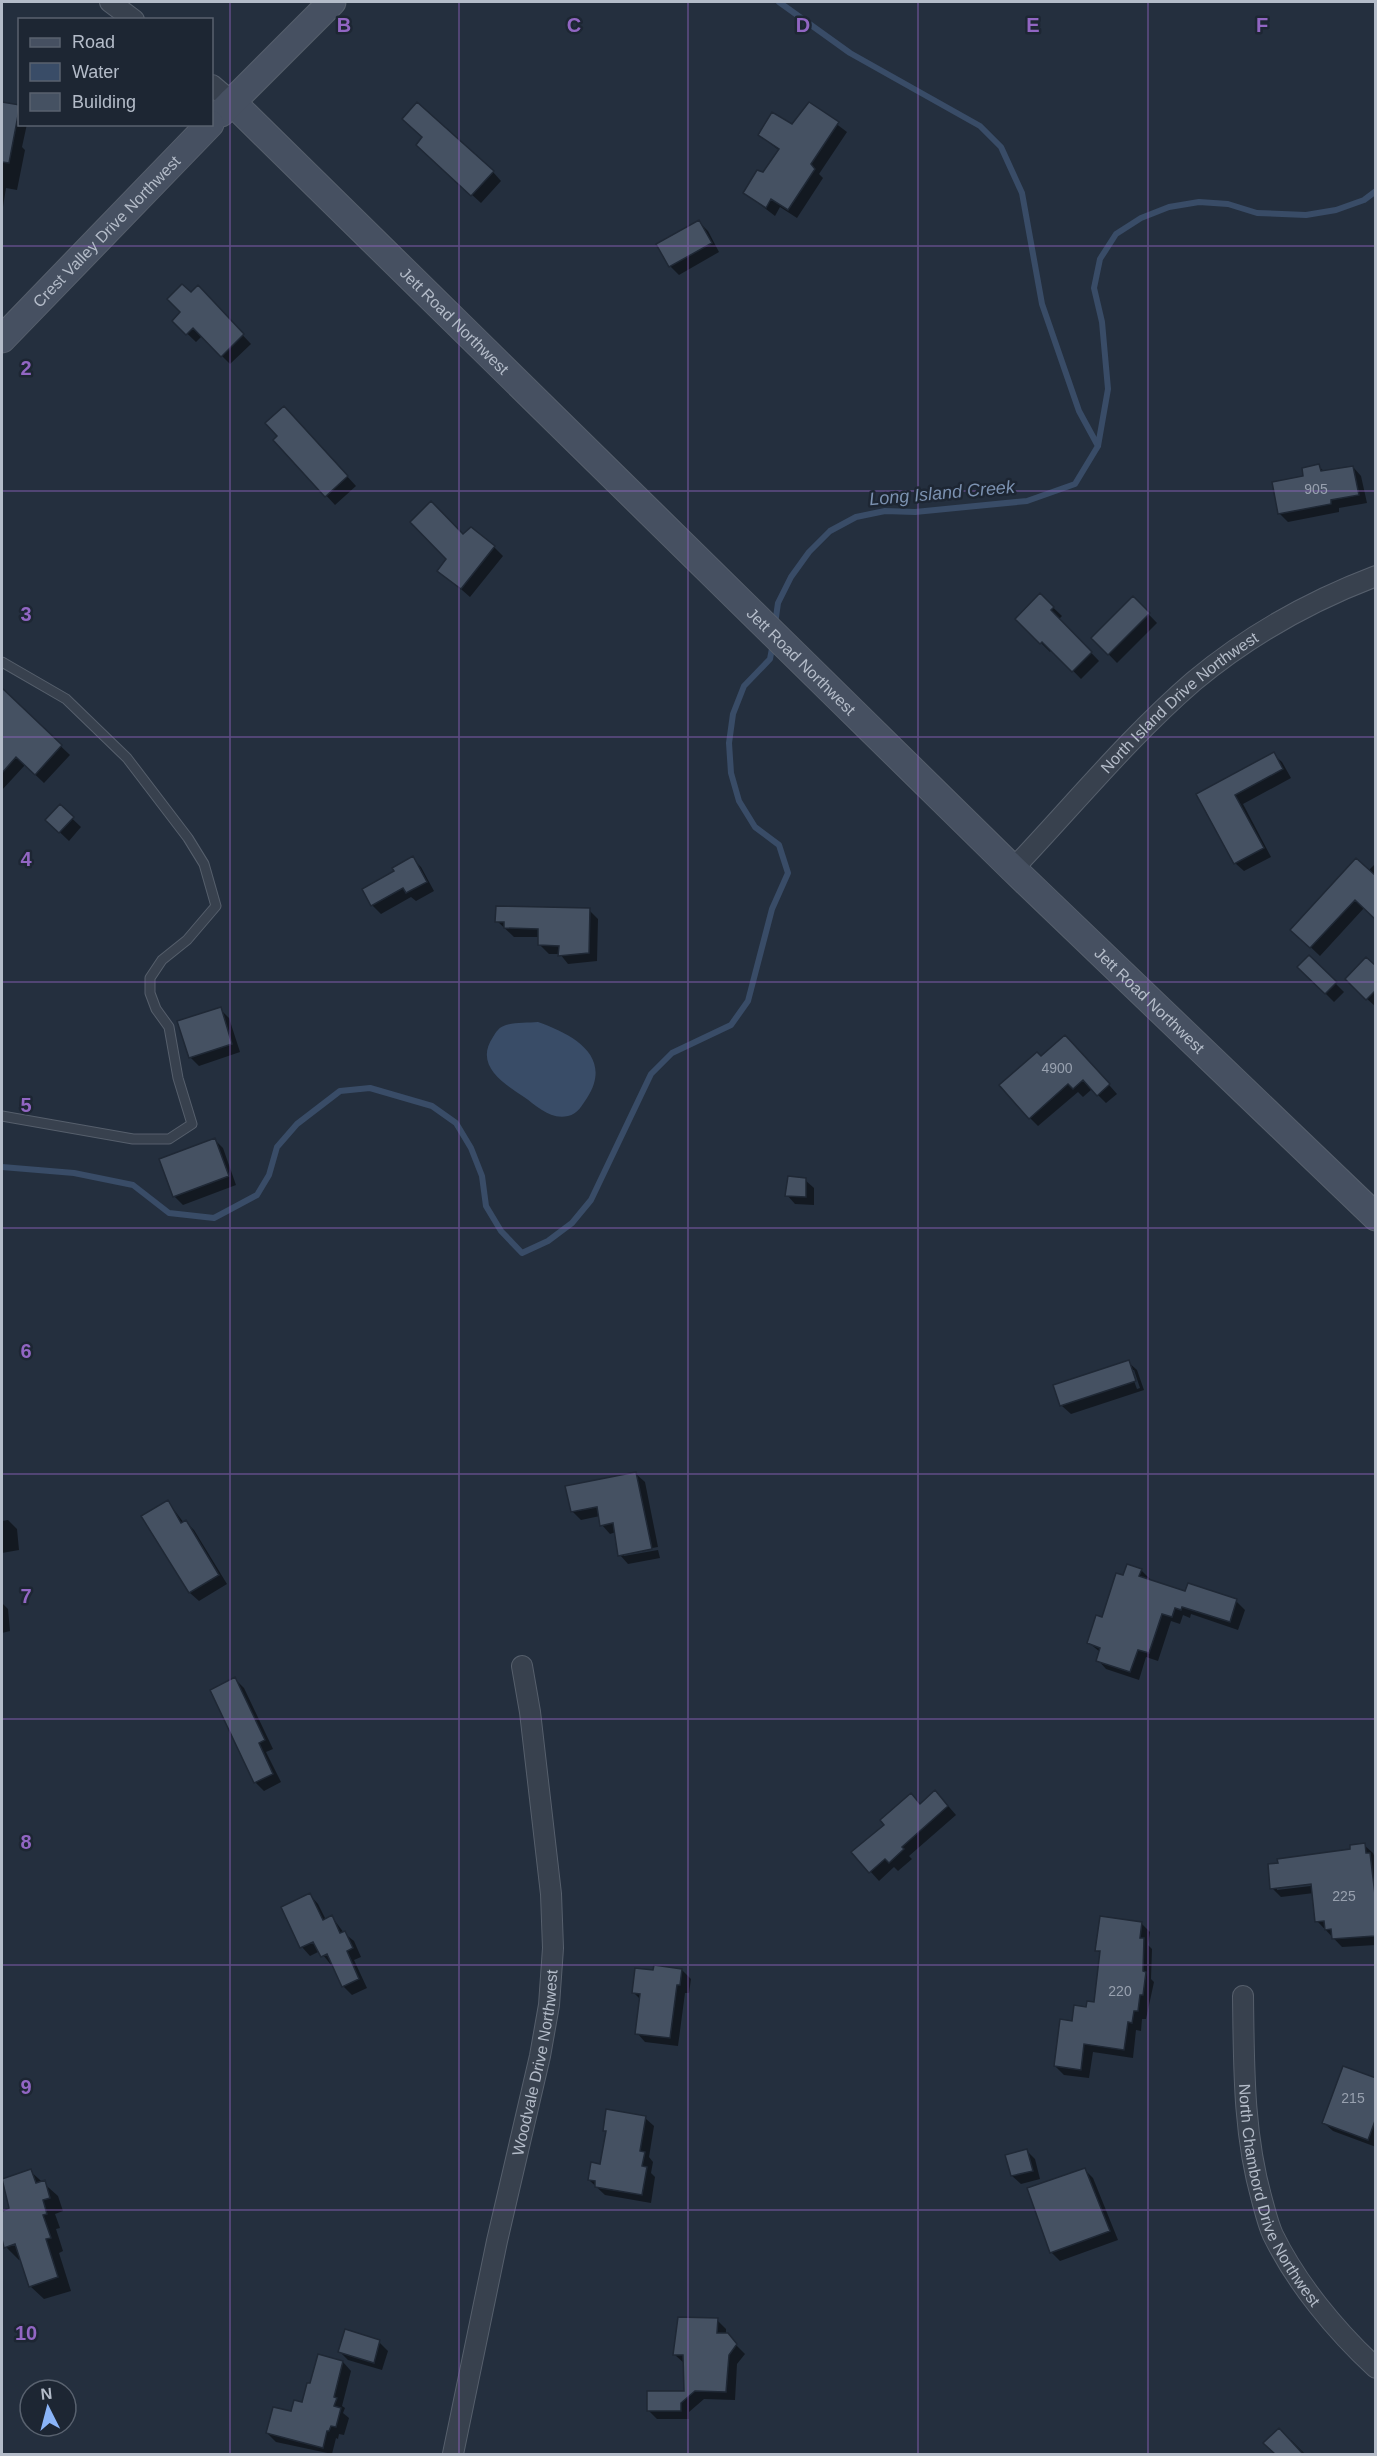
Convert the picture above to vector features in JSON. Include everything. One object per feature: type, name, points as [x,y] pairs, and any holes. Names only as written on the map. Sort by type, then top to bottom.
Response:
[{"type":"street","points":[[110,2],[131,18]]},
{"type":"street","name":"Crest Valley Drive Northwest","points":[[213,122],[332,2]]},
{"type":"street","points":[[213,86],[232,102]]},
{"type":"street","name":"Jett Road Northwest","points":[[232,102],[1013,869],[1376,1217]]},
{"type":"street","name":"Crest Valley Drive Northwest","points":[[2,339],[209,126]]},
{"type":"street","name":"North Island Drive Northwest","points":[[1013,869],[1157,715],[1195,681],[1236,649],[1287,617],[1337,591],[1376,576]]},
{"type":"street","name":"Woodvale Drive Northwest","points":[[453,2454],[497,2241],[540,2056],[549,2005],[553,1948],[551,1894],[530,1712],[522,1666]]},
{"type":"street","name":"North Chambord Drive Northwest","points":[[1243,1996],[1248,2132],[1256,2178],[1272,2234],[1304,2287],[1343,2335],[1376,2368]]},
{"type":"lane","points":[[2,662],[66,699],[127,758],[188,838],[204,864],[216,906],[187,940],[162,960],[150,978],[150,993],[156,1009],[169,1027],[178,1078],[192,1124],[169,1140],[133,1139],[2,1116]]},
{"type":"water","points":[[538,1022],[576,1040],[592,1059],[596,1070],[594,1083],[587,1098],[571,1115],[561,1117],[544,1111],[508,1086],[489,1065],[488,1047],[500,1028],[513,1023]]},
{"type":"building","points":[[2,102],[18,105],[18,116],[9,163],[2,162]]},
{"type":"building","points":[[417,102],[494,171],[471,196],[416,145],[422,137],[402,119]]},
{"type":"building","points":[[809,102],[839,122],[811,164],[815,169],[788,210],[771,199],[766,208],[743,193],[757,170],[763,172],[779,149],[758,135],[772,112],[792,124]]},
{"type":"building","points":[[699,220],[712,243],[669,267],[656,244]]},
{"type":"building","points":[[182,284],[191,292],[198,285],[244,334],[221,357],[193,328],[186,335],[172,321],[180,312],[167,299]]},
{"type":"building","points":[[284,406],[348,476],[325,497],[273,440],[277,436],[265,423]]},
{"type":"building","points":[[1319,464],[1321,471],[1353,466],[1359,495],[1331,500],[1331,504],[1278,514],[1272,482],[1303,476],[1302,468]]},
{"type":"building","points":[[431,501],[463,534],[471,527],[495,546],[461,589],[437,571],[446,559],[410,522]]},
{"type":"building","points":[[1040,593],[1054,607],[1051,610],[1092,652],[1072,672],[1015,619]]},
{"type":"building","points":[[1133,596],[1150,613],[1108,655],[1091,638]]},
{"type":"building","points":[[2,688],[62,745],[35,775],[16,757],[2,773]]},
{"type":"building","points":[[1274,752],[1283,769],[1235,795],[1264,848],[1234,864],[1196,794]]},
{"type":"building","points":[[60,804],[74,817],[59,833],[45,820]]},
{"type":"building","points":[[413,856],[427,882],[406,893],[403,888],[371,906],[362,889],[394,871],[392,868]]},
{"type":"building","points":[[1356,858],[1376,876],[1376,920],[1355,900],[1310,948],[1290,930]]},
{"type":"building","points":[[496,906],[590,908],[589,953],[558,956],[559,946],[538,945],[538,929],[504,928],[504,922],[495,922]]},
{"type":"building","points":[[1309,955],[1337,982],[1325,994],[1297,967]]},
{"type":"building","points":[[1366,957],[1376,966],[1376,990],[1366,1000],[1345,979]]},
{"type":"building","points":[[221,1007],[232,1044],[189,1058],[177,1021]]},
{"type":"building","points":[[1065,1035],[1110,1084],[1097,1096],[1083,1080],[1073,1089],[1068,1084],[1029,1119],[999,1085],[1037,1052],[1041,1056]]},
{"type":"building","points":[[215,1138],[229,1176],[173,1197],[159,1159]]},
{"type":"building","points":[[788,1176],[806,1178],[806,1197],[785,1196]]},
{"type":"building","points":[[1129,1360],[1136,1381],[1060,1406],[1053,1385]]},
{"type":"building","points":[[636,1472],[652,1549],[618,1556],[613,1523],[600,1526],[597,1507],[571,1512],[565,1486]]},
{"type":"building","points":[[168,1500],[181,1523],[186,1520],[219,1575],[189,1593],[141,1516]]},
{"type":"building","points":[[1127,1564],[1142,1569],[1139,1576],[1185,1591],[1188,1583],[1237,1599],[1230,1622],[1182,1607],[1181,1610],[1175,1608],[1172,1617],[1162,1614],[1149,1653],[1138,1650],[1130,1672],[1096,1661],[1100,1648],[1087,1643],[1096,1615],[1102,1617],[1116,1573],[1123,1575]]},
{"type":"building","points":[[235,1677],[265,1740],[259,1743],[273,1774],[254,1783],[210,1690]]},
{"type":"building","points":[[935,1790],[948,1806],[902,1847],[904,1849],[889,1863],[885,1859],[869,1873],[851,1852],[884,1825],[880,1820],[911,1793],[920,1804]]},
{"type":"building","points":[[1365,1843],[1366,1853],[1370,1853],[1376,1903],[1375,1936],[1332,1939],[1331,1929],[1325,1930],[1324,1921],[1315,1922],[1311,1884],[1270,1889],[1268,1864],[1278,1863],[1277,1859],[1350,1849],[1350,1845]]},
{"type":"building","points":[[310,1893],[323,1920],[332,1915],[340,1933],[345,1931],[353,1948],[347,1951],[359,1979],[342,1987],[327,1954],[321,1957],[313,1942],[300,1948],[281,1907]]},
{"type":"building","points":[[1100,1916],[1142,1922],[1140,1938],[1144,1938],[1143,1971],[1146,1972],[1143,1995],[1140,1995],[1138,2011],[1134,2011],[1132,2023],[1128,2022],[1124,2050],[1084,2044],[1081,2070],[1054,2066],[1060,2019],[1072,2021],[1074,2005],[1086,2007],[1087,2001],[1094,2002],[1100,1951],[1095,1951]]},
{"type":"building","points":[[654,1965],[682,1969],[680,1985],[677,1985],[670,2038],[635,2034],[640,1994],[632,1993],[635,1968],[653,1970]]},
{"type":"building","points":[[1343,2066],[1376,2078],[1376,2118],[1368,2140],[1322,2123]]},
{"type":"building","points":[[606,2109],[646,2116],[640,2151],[645,2152],[642,2166],[647,2167],[642,2195],[595,2187],[595,2181],[588,2180],[591,2162],[600,2164],[606,2131],[603,2131]]},
{"type":"building","points":[[1027,2149],[1033,2171],[1011,2176],[1005,2155]]},
{"type":"building","points":[[1085,2168],[1110,2231],[1050,2253],[1027,2188]]},
{"type":"building","points":[[31,2169],[36,2183],[45,2180],[50,2198],[43,2200],[47,2214],[43,2215],[51,2238],[46,2239],[58,2277],[29,2287],[15,2244],[4,2248],[2,2211],[9,2208],[2,2179]]},
{"type":"building","points":[[678,2317],[718,2318],[717,2333],[728,2333],[737,2344],[729,2355],[726,2392],[695,2391],[681,2403],[681,2411],[647,2411],[647,2391],[684,2391],[683,2355],[673,2355]]},
{"type":"building","points":[[345,2329],[380,2340],[374,2363],[338,2352]]},
{"type":"building","points":[[318,2354],[343,2361],[334,2397],[337,2398],[334,2406],[341,2408],[336,2427],[331,2426],[327,2431],[323,2448],[266,2433],[273,2407],[291,2411],[294,2400],[302,2402]]},
{"type":"building","points":[[1279,2428],[1303,2454],[1275,2454],[1263,2443]]},
{"type":"waterway","points":[[779,2],[850,53],[980,126],[1001,147],[1022,193],[1042,304],[1079,411],[1098,446]]},
{"type":"waterway","name":"Long Island Creek","points":[[775,624],[778,603],[791,577],[809,552],[830,531],[856,517],[885,511],[915,512],[1027,501],[1075,484],[1098,446],[1108,389],[1102,322],[1094,288],[1100,259],[1116,234],[1141,218],[1169,207],[1199,202],[1228,204],[1257,213],[1306,215],[1336,210],[1364,200],[1376,191]]},
{"type":"waterway","name":"Long Island Creek","points":[[2,1167],[74,1173],[133,1185],[169,1213],[214,1218],[257,1195],[269,1175],[277,1147],[297,1124],[340,1091],[370,1088],[432,1106],[456,1123],[471,1148],[482,1176],[486,1206],[501,1231],[522,1253],[548,1241],[572,1223],[591,1200],[651,1074],[672,1053],[731,1025],[748,1001],[772,909],[788,873],[779,845],[755,827],[739,801],[731,773],[729,743],[733,714],[744,686],[770,659],[773,643]]}]
